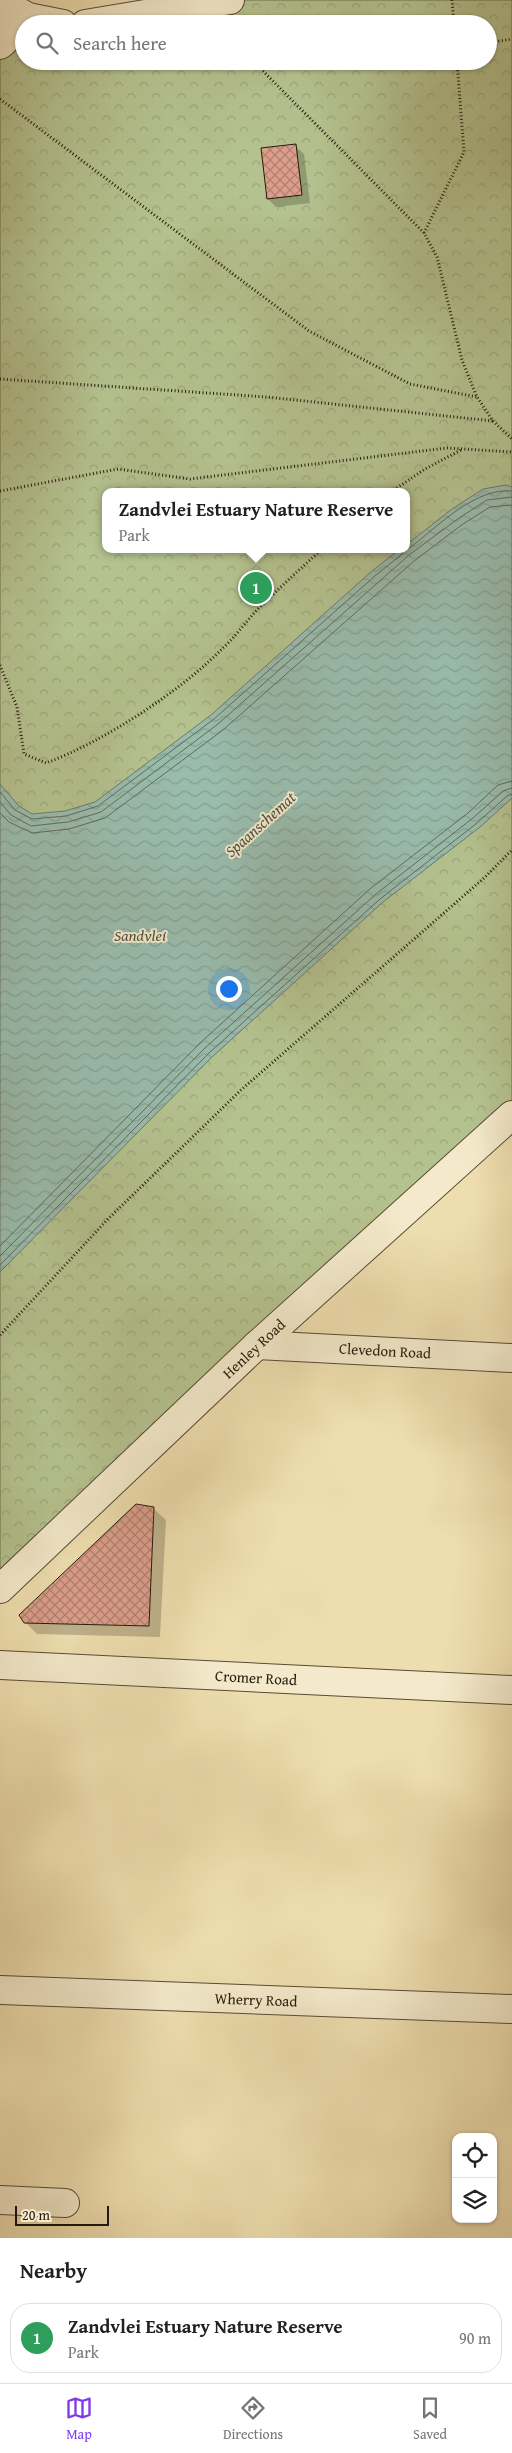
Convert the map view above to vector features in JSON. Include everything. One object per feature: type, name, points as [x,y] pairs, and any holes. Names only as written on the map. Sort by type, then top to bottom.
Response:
[{"type":"street","points":[[139,15],[230,0]]},
{"type":"street","points":[[10,4],[26,15]]},
{"type":"street","points":[[10,4],[12,31],[10,41]]},
{"type":"street","name":"Henley Road","points":[[0,1589],[257,1345],[512,1115]]},
{"type":"street","name":"Clevedon Road","points":[[257,1345],[512,1358]]},
{"type":"street","name":"Cromer Road","points":[[0,1665],[512,1690]]},
{"type":"street","name":"Wherry Road","points":[[0,1990],[512,2009]]},
{"type":"street","points":[[0,2200],[65,2203]]},
{"type":"path","points":[[452,0],[453,15]]},
{"type":"path","points":[[497,42],[512,39]]},
{"type":"path","points":[[263,70],[424,233],[437,257],[462,360],[477,397],[493,420],[512,439]]},
{"type":"path","points":[[424,233],[464,152],[458,70]]},
{"type":"path","points":[[0,99],[309,331],[410,384],[477,397]]},
{"type":"path","points":[[0,380],[267,397],[493,420]]},
{"type":"path","points":[[0,491],[118,469],[190,479],[448,448],[512,452]]},
{"type":"path","points":[[397,488],[425,469],[462,450]]},
{"type":"path","points":[[0,665],[17,707],[24,754],[46,762],[53,760],[67,755],[115,728],[178,688],[223,649],[255,612],[318,553]]},
{"type":"path","points":[[0,1335],[108,1219],[241,1090],[484,878],[512,850]]},
{"type":"green space","points":[[230,0],[512,0],[512,1115],[0,1589],[0,44],[15,40],[15,70],[497,70],[497,15],[139,15]]},
{"type":"water","name":"Sandvlei","points":[[506,485],[512,487],[512,798],[480,827],[383,902],[212,1057],[0,1272],[0,784],[19,806],[32,814],[65,811],[95,802],[211,715],[372,571],[395,553],[410,553],[410,542],[452,509],[483,489]]},
{"type":"building","points":[[296,144],[302,195],[267,199],[261,148]]},
{"type":"building","points":[[136,1504],[154,1507],[149,1626],[24,1623],[19,1615]]},
{"type":"place","name":"Zandvlei Estuary Nature Reserve","points":[[256,588]]},
{"type":"water label","name":"Spaanschemat","points":[[260,824]]}]
